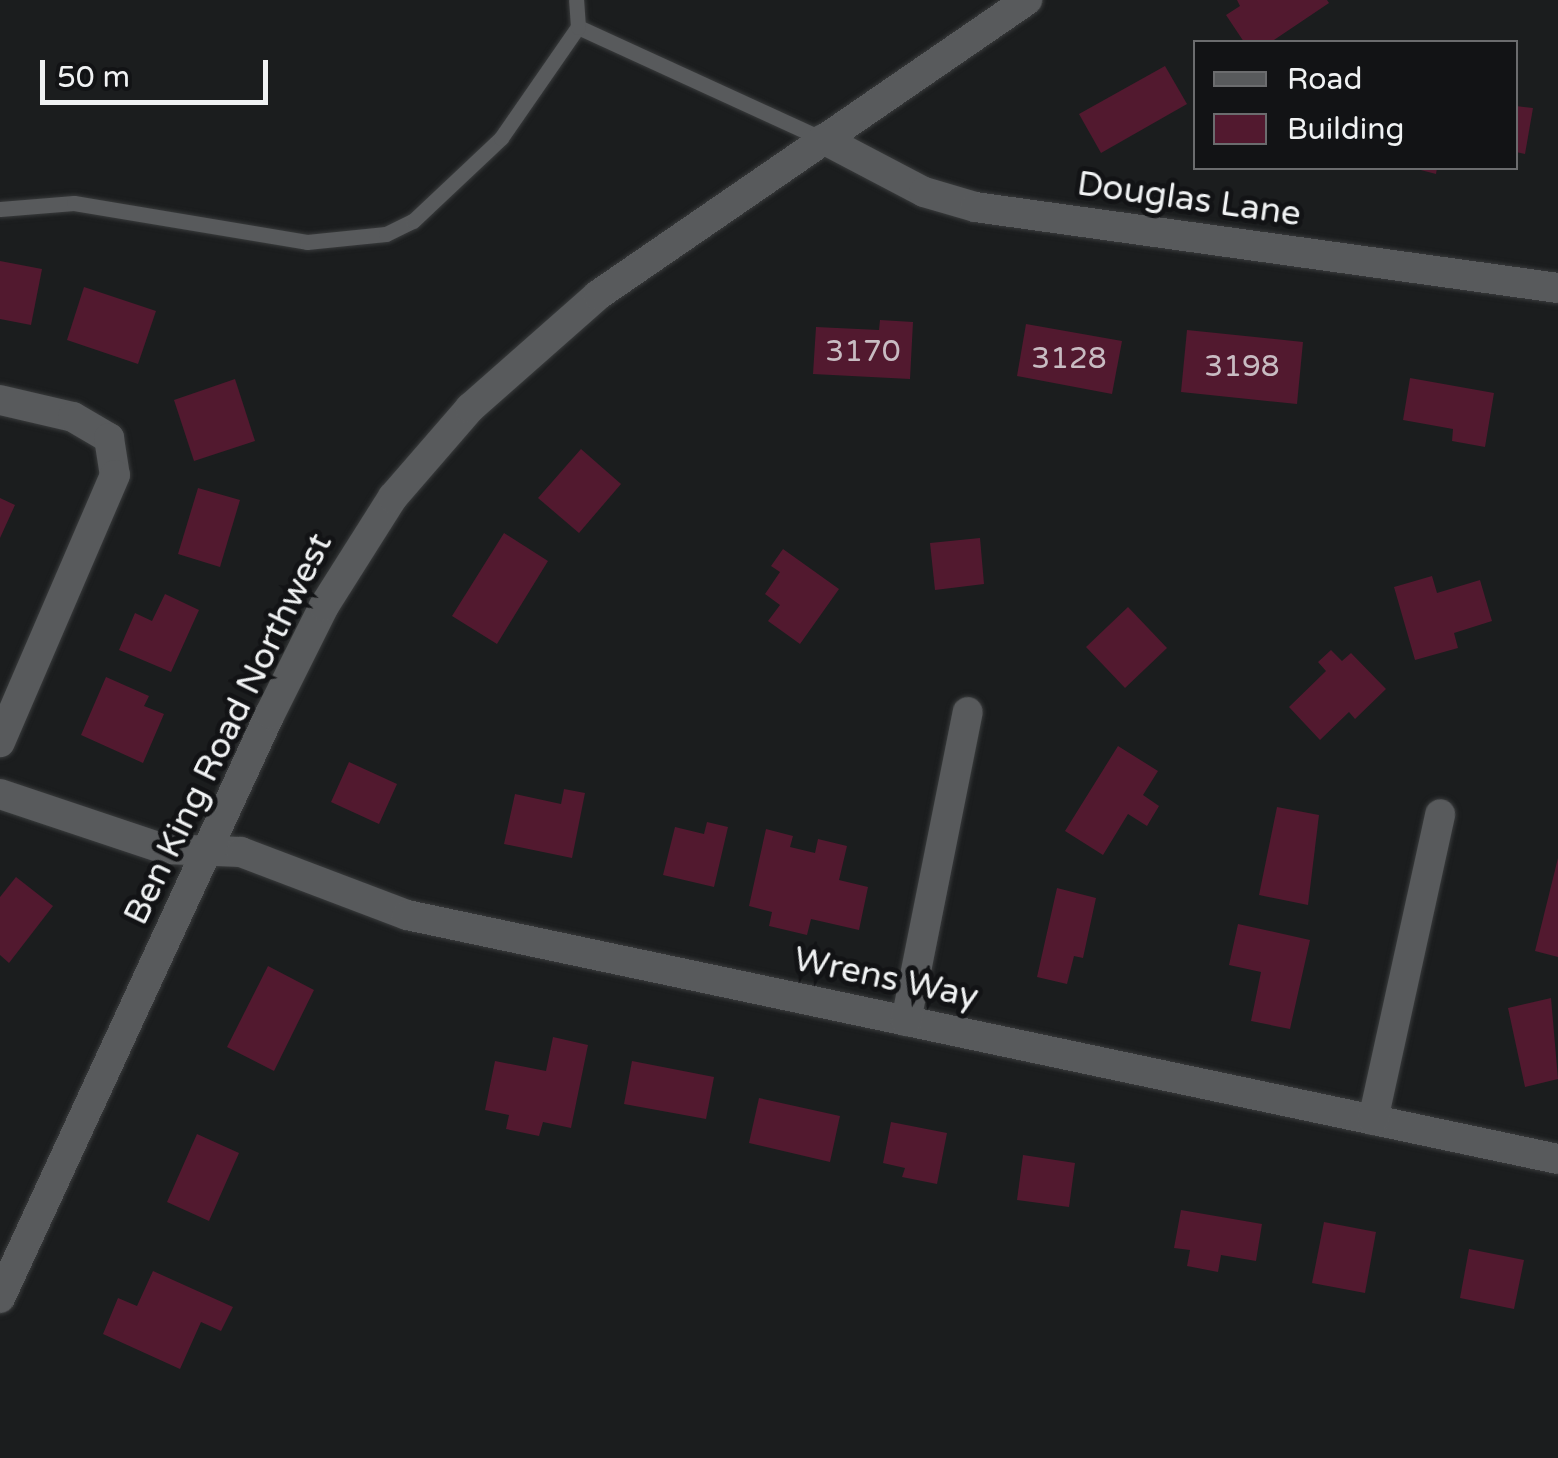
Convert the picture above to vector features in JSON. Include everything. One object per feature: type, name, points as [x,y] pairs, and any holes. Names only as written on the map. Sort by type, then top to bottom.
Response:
[{"type":"street","name":"Ben King Road Northwest","points":[[0,1298],[206,850],[324,606],[416,469],[470,408],[584,307],[1026,0]]},
{"type":"street","name":"Douglas Lane","points":[[823,139],[924,192],[975,207],[1558,288]]},
{"type":"street","points":[[0,400],[73,417],[109,438],[116,474],[0,742]]},
{"type":"street","points":[[906,1021],[968,712]]},
{"type":"street","name":"Wrens Way","points":[[0,794],[164,850],[241,852],[407,915],[1558,1160]]},
{"type":"street","points":[[1373,1120],[1440,814]]},
{"type":"lane","points":[[0,209],[74,203],[307,242],[386,234],[413,221],[502,138],[578,27],[576,0]]},
{"type":"lane","points":[[578,27],[823,139]]},
{"type":"building","points":[[1237,0],[1329,3],[1274,40],[1243,40],[1226,15],[1240,6]]},
{"type":"building","points":[[1165,66],[1187,104],[1101,153],[1079,114]]},
{"type":"building","points":[[1518,106],[1533,108],[1525,154],[1518,152]]},
{"type":"building","points":[[0,261],[42,269],[31,325],[0,319]]},
{"type":"building","points":[[84,287],[156,311],[138,364],[67,340]]},
{"type":"building","points":[[880,320],[913,322],[910,379],[813,374],[816,327],[879,330]]},
{"type":"building","points":[[1026,324],[1122,341],[1112,394],[1017,376]]},
{"type":"building","points":[[1187,330],[1303,342],[1297,404],[1181,392]]},
{"type":"building","points":[[1410,378],[1494,393],[1485,447],[1452,441],[1453,429],[1403,420]]},
{"type":"building","points":[[235,379],[255,441],[194,461],[174,400]]},
{"type":"building","points":[[581,449],[621,484],[579,533],[538,498]]},
{"type":"building","points":[[198,488],[240,500],[220,567],[178,554]]},
{"type":"building","points":[[0,498],[15,505],[0,538]]},
{"type":"building","points":[[504,533],[548,561],[497,644],[452,616]]},
{"type":"building","points":[[980,538],[984,584],[935,590],[930,543]]},
{"type":"building","points":[[783,549],[839,589],[800,644],[768,621],[780,605],[765,594],[780,572],[771,566]]},
{"type":"building","points":[[1432,576],[1437,593],[1480,580],[1492,621],[1454,633],[1458,648],[1415,660],[1394,587]]},
{"type":"building","points":[[165,594],[199,610],[171,672],[119,650],[135,613],[152,621]]},
{"type":"building","points":[[1128,607],[1167,648],[1125,688],[1086,647]]},
{"type":"building","points":[[1331,650],[1342,661],[1351,653],[1386,689],[1355,719],[1349,712],[1320,740],[1289,707],[1326,671],[1318,662]]},
{"type":"building","points":[[106,677],[149,696],[144,706],[164,714],[143,763],[81,735]]},
{"type":"building","points":[[1118,746],[1158,771],[1143,795],[1159,806],[1147,826],[1128,814],[1103,855],[1065,831]]},
{"type":"building","points":[[349,762],[397,784],[379,824],[331,802]]},
{"type":"building","points":[[564,789],[585,793],[572,858],[504,844],[515,794],[561,804]]},
{"type":"building","points":[[1277,807],[1319,815],[1308,905],[1259,895]]},
{"type":"building","points":[[707,822],[728,827],[714,887],[663,875],[675,827],[704,834]]},
{"type":"building","points":[[766,829],[793,836],[790,847],[815,853],[818,839],[847,846],[839,880],[868,887],[859,930],[811,919],[807,935],[769,926],[772,912],[749,906]]},
{"type":"building","points":[[1558,858],[1558,957],[1535,951]]},
{"type":"building","points":[[16,877],[53,906],[9,963],[0,955],[0,897]]},
{"type":"building","points":[[1057,888],[1096,898],[1083,958],[1074,956],[1067,984],[1037,977]]},
{"type":"building","points":[[1238,924],[1310,940],[1290,1029],[1251,1021],[1261,972],[1229,965]]},
{"type":"building","points":[[268,966],[314,990],[274,1071],[227,1047]]},
{"type":"building","points":[[1551,998],[1558,1079],[1525,1087],[1508,1008]]},
{"type":"building","points":[[553,1037],[588,1045],[571,1128],[543,1122],[539,1136],[506,1129],[509,1115],[485,1110],[495,1061],[546,1071]]},
{"type":"building","points":[[632,1061],[714,1077],[706,1119],[624,1104]]},
{"type":"building","points":[[759,1098],[840,1116],[830,1162],[749,1143]]},
{"type":"building","points":[[891,1122],[947,1133],[937,1184],[902,1177],[905,1168],[883,1163]]},
{"type":"building","points":[[197,1134],[239,1153],[209,1221],[167,1202]]},
{"type":"building","points":[[1023,1155],[1075,1163],[1069,1207],[1017,1200]]},
{"type":"building","points":[[1181,1210],[1262,1224],[1256,1261],[1221,1255],[1218,1272],[1187,1266],[1190,1250],[1174,1248]]},
{"type":"building","points":[[1324,1222],[1376,1232],[1365,1293],[1312,1283]]},
{"type":"building","points":[[1469,1249],[1524,1260],[1514,1309],[1460,1298]]},
{"type":"building","points":[[153,1271],[233,1307],[221,1331],[201,1322],[180,1369],[103,1334],[118,1298],[137,1306]]}]
